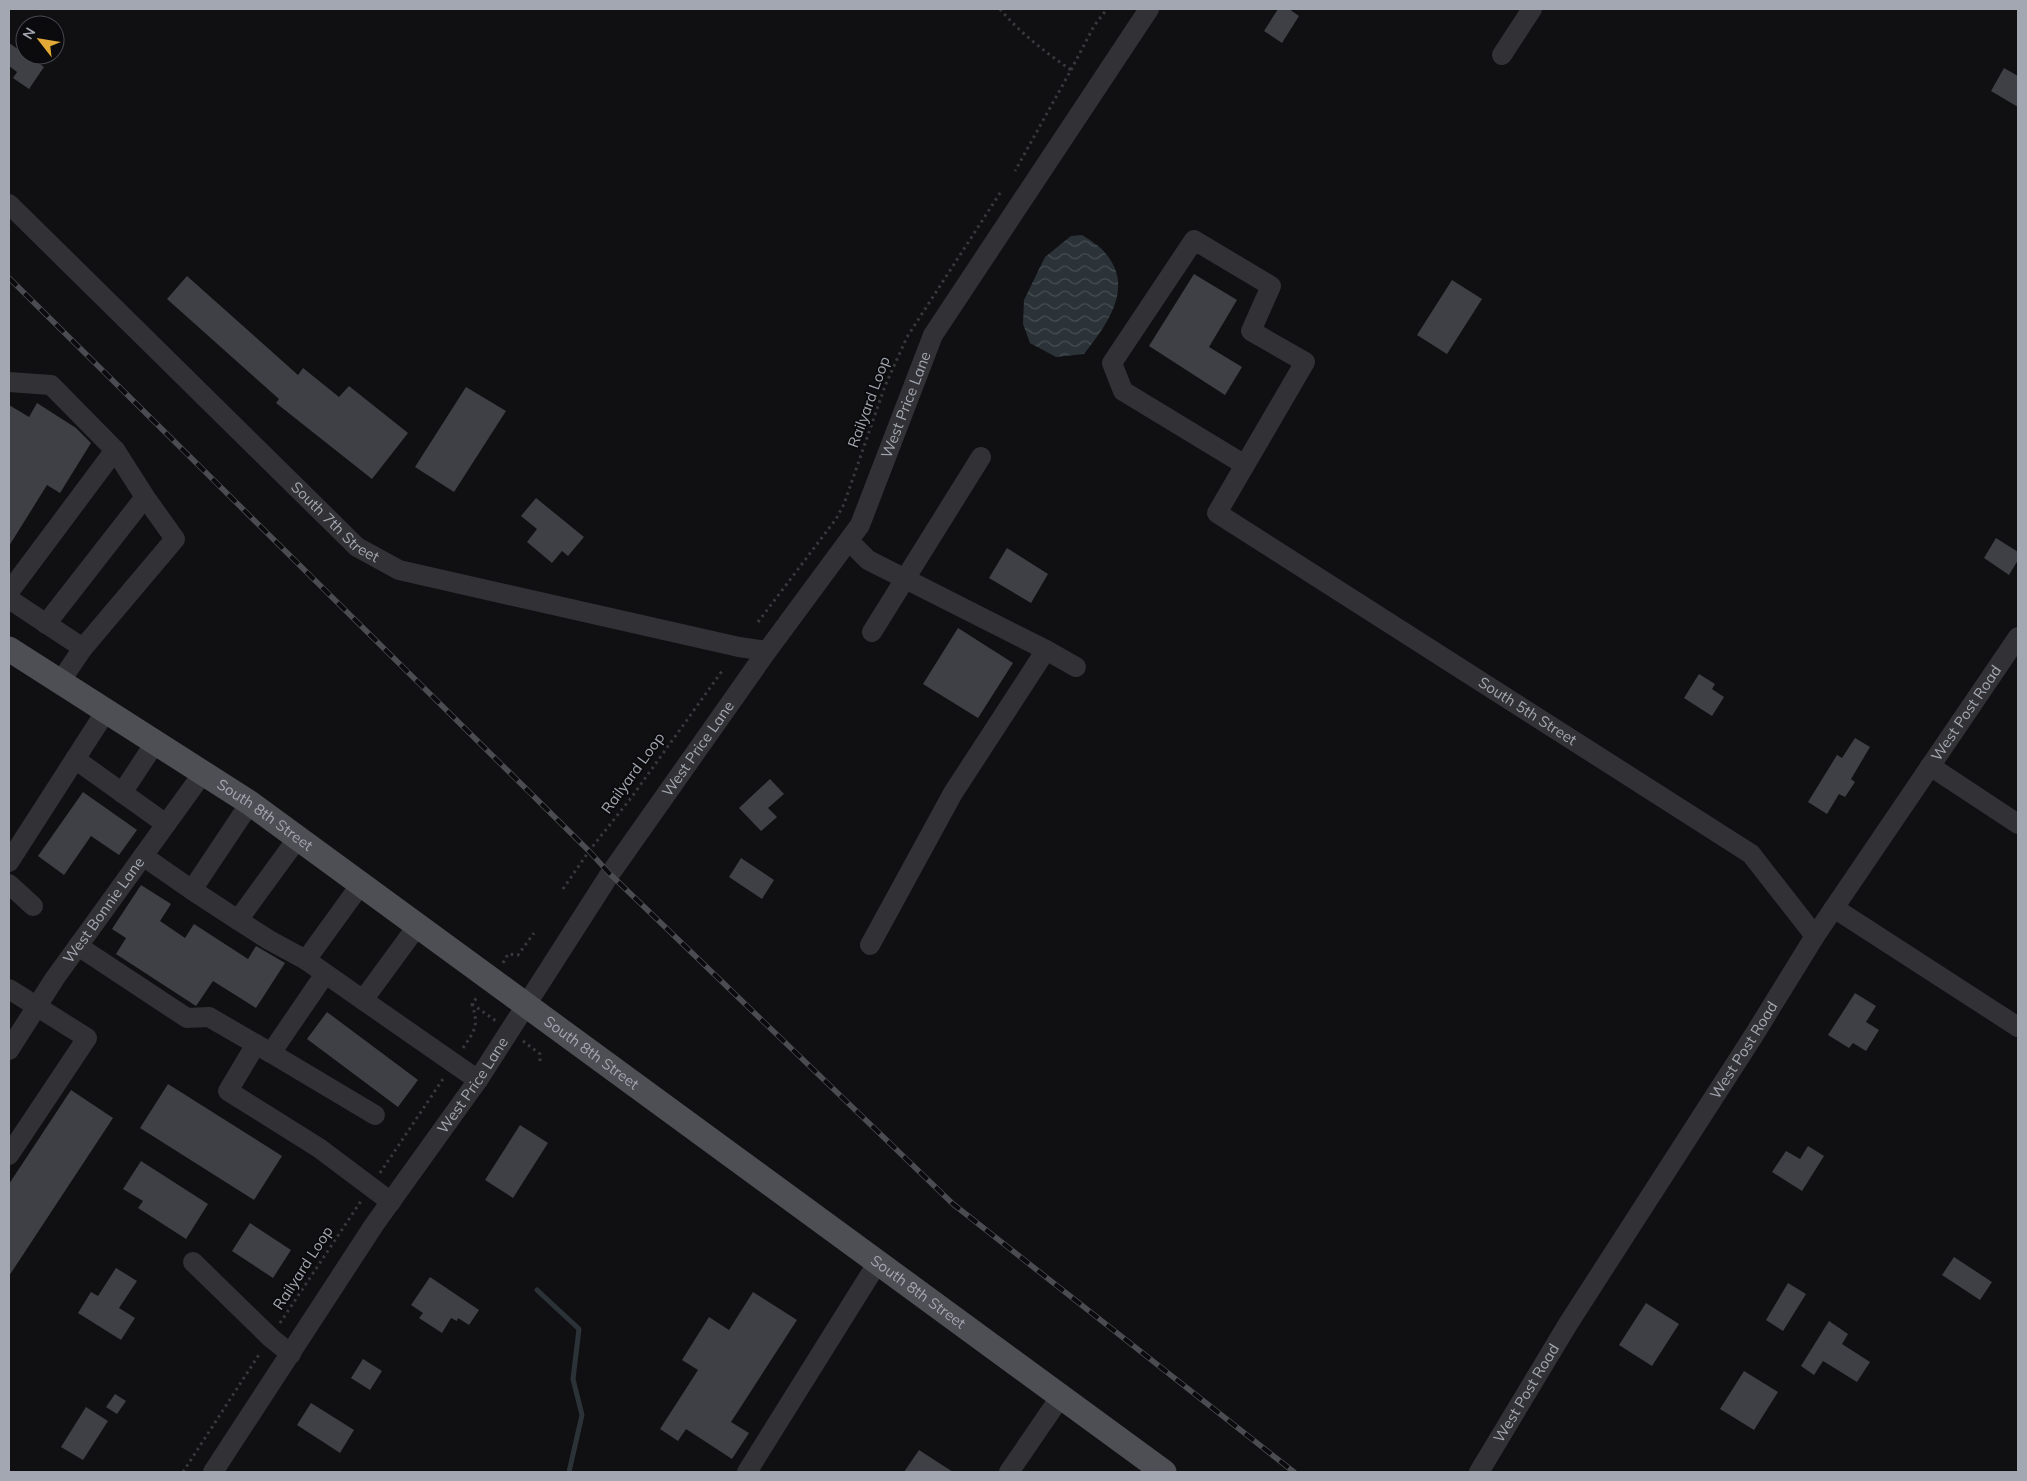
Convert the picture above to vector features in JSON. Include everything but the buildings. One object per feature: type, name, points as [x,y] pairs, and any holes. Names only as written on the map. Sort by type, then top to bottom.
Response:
[{"type":"main road","name":"South 8th Street","points":[[9,649],[250,804],[1164,1472]]},
{"type":"street","name":"West Price Lane","points":[[213,1472],[391,1202],[478,1080],[610,874],[767,651],[860,526],[933,336],[1149,9]]},
{"type":"street","points":[[1502,54],[1532,9]]},
{"type":"street","name":"South 7th Street","points":[[9,204],[357,547],[399,570],[740,647],[767,651]]},
{"type":"street","points":[[1194,240],[1271,286],[1251,331],[1305,362],[1245,465],[1123,391],[1112,363],[1194,240]]},
{"type":"street","points":[[9,382],[51,386],[115,450],[175,539],[82,648],[60,682]]},
{"type":"street","points":[[9,592],[115,450]]},
{"type":"street","points":[[872,632],[981,457]]},
{"type":"street","name":"South 5th Street","points":[[1245,465],[1218,513],[1751,854],[1815,936]]},
{"type":"street","points":[[46,624],[145,496]]},
{"type":"street","points":[[849,540],[868,560],[1076,667]]},
{"type":"street","points":[[9,599],[82,648]]},
{"type":"street","name":"West Post Road","points":[[1479,1472],[1568,1324],[1754,1035],[1815,936],[2018,637]]},
{"type":"street","points":[[870,944],[953,793],[1046,650]]},
{"type":"street","points":[[9,862],[106,711]]},
{"type":"street","points":[[122,793],[156,743]]},
{"type":"street","points":[[75,759],[166,824]]},
{"type":"street","points":[[1930,766],[2018,824]]},
{"type":"street","name":"West Bonnie Lane","points":[[9,1050],[78,946],[203,773]]},
{"type":"street","points":[[192,890],[250,804]]},
{"type":"street","points":[[238,920],[297,839]]},
{"type":"street","points":[[143,856],[269,940],[306,960],[478,1080]]},
{"type":"street","points":[[9,884],[33,906]]},
{"type":"street","points":[[306,960],[361,884]]},
{"type":"street","points":[[1834,908],[2018,1027]]},
{"type":"street","points":[[362,1000],[418,925]]},
{"type":"street","points":[[78,946],[187,1018],[209,1017],[376,1114]]},
{"type":"street","points":[[325,974],[228,1091],[319,1148],[391,1202]]},
{"type":"street","points":[[9,989],[87,1038],[9,1155]]},
{"type":"street","points":[[193,1262],[271,1338],[291,1354]]},
{"type":"street","points":[[747,1472],[878,1262]]},
{"type":"street","points":[[1009,1472],[1061,1396]]},
{"type":"path","points":[[1000,9],[1012,24],[1039,48],[1071,70]]},
{"type":"path","points":[[1015,171],[1094,26],[1107,9]]},
{"type":"path","name":"Railyard Loop","points":[[758,622],[836,519],[844,504],[886,386],[907,337],[1002,190]]},
{"type":"path","name":"Railyard Loop","points":[[563,889],[722,671]]},
{"type":"path","points":[[504,961],[508,954],[518,954],[534,933]]},
{"type":"path","points":[[472,1004],[475,1000]]},
{"type":"path","points":[[472,1004],[480,1010]]},
{"type":"path","points":[[461,1051],[476,1028],[476,1017],[472,1004]]},
{"type":"path","points":[[540,1054],[540,1062]]},
{"type":"path","name":"Railyard Loop","points":[[183,1472],[444,1078]]},
{"type":"water","points":[[1082,235],[1095,243],[1106,254],[1114,267],[1118,280],[1118,293],[1108,319],[1084,354],[1056,357],[1030,343],[1023,324],[1024,300],[1045,257],[1071,236]]},
{"type":"waterway","points":[[537,1290],[579,1329],[573,1379],[582,1415],[569,1472]]},
{"type":"railway","points":[[9,278],[589,851],[610,874],[953,1204],[1294,1472]]}]
